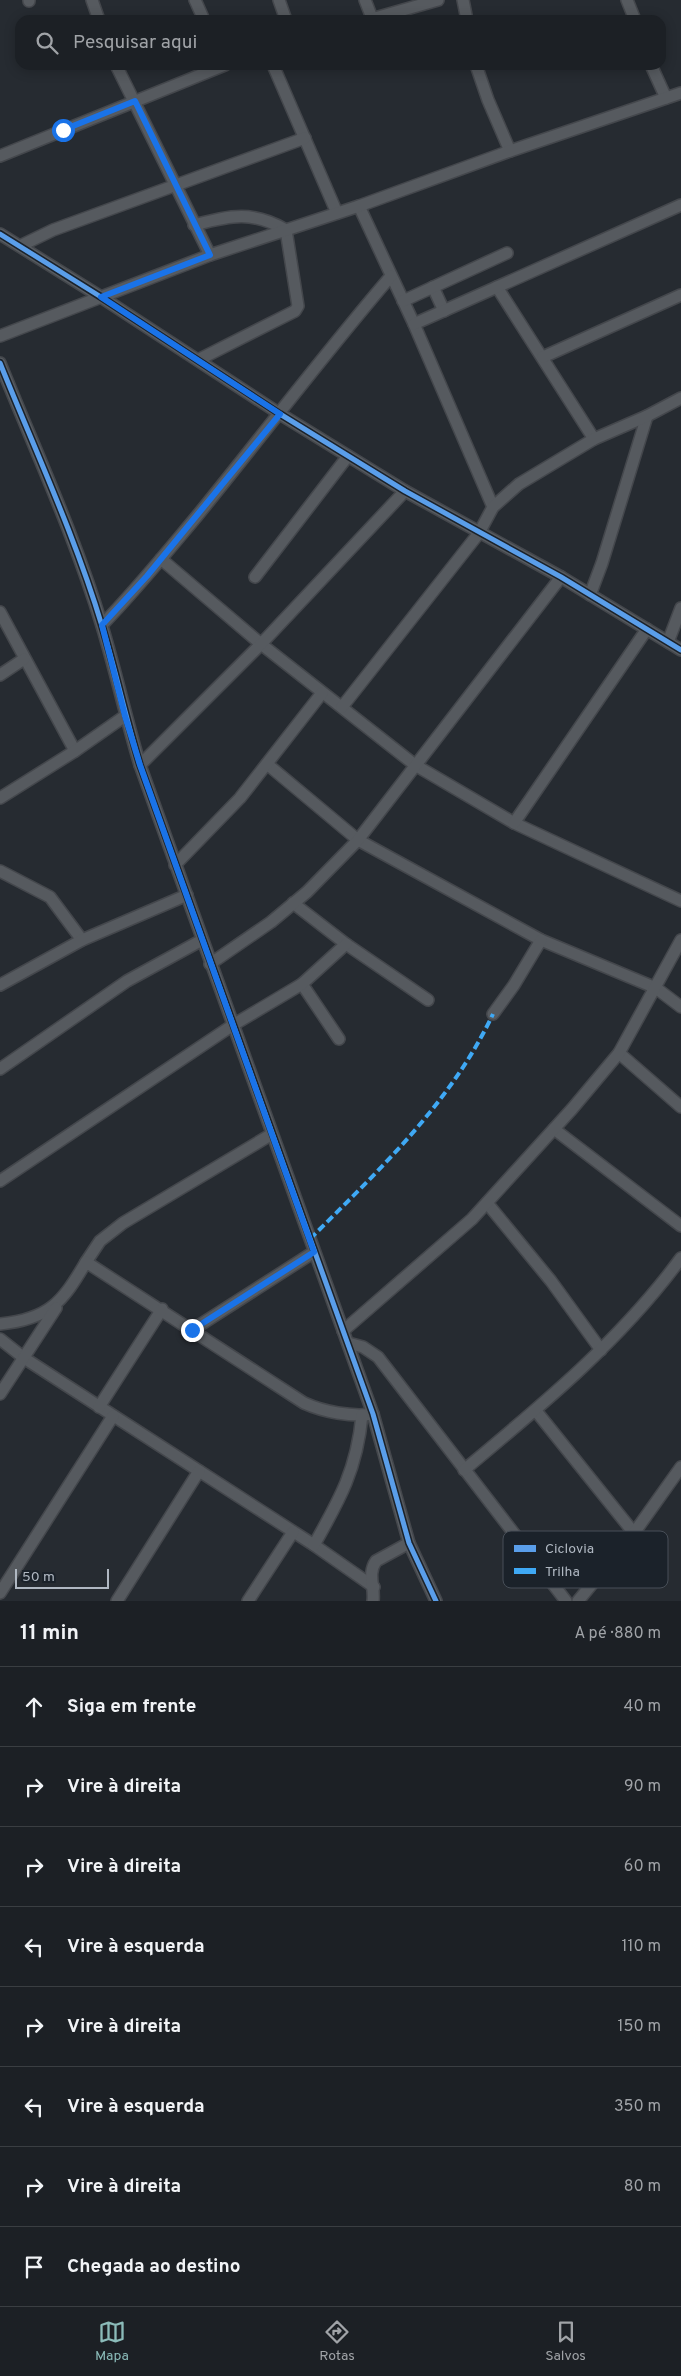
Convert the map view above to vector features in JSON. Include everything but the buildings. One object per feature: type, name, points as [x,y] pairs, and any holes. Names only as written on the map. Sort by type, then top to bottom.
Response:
[{"type":"street","points":[[92,0],[97,15]]},
{"type":"street","points":[[194,0],[202,15]]},
{"type":"street","points":[[279,0],[284,15]]},
{"type":"street","points":[[366,0],[369,15]]},
{"type":"street","points":[[384,15],[438,0]]},
{"type":"street","points":[[463,0],[466,15]]},
{"type":"street","points":[[627,0],[633,15]]},
{"type":"street","points":[[119,70],[210,255]]},
{"type":"street","points":[[0,156],[212,70]]},
{"type":"street","points":[[275,70],[337,213]]},
{"type":"street","points":[[478,70],[488,100],[510,151]]},
{"type":"street","points":[[653,70],[666,98]]},
{"type":"street","points":[[0,336],[210,255],[359,206],[510,151],[681,93]]},
{"type":"street","points":[[20,246],[53,230],[305,138]]},
{"type":"street","points":[[414,324],[681,205]]},
{"type":"street","points":[[359,206],[414,324],[494,507]]},
{"type":"street","points":[[194,225],[244,216],[268,220],[286,230]]},
{"type":"street","points":[[198,360],[296,311],[298,306],[286,230]]},
{"type":"street","points":[[0,234],[101,297],[280,414],[405,491],[561,577],[681,650]]},
{"type":"street","points":[[403,301],[507,253]]},
{"type":"street","points":[[102,625],[147,576],[391,276]]},
{"type":"street","points":[[433,287],[444,311]]},
{"type":"street","points":[[497,287],[594,439]]},
{"type":"street","points":[[543,357],[681,295]]},
{"type":"street","points":[[0,363],[65,524],[102,625],[125,716],[140,765],[210,964],[348,1343],[367,1415],[409,1542],[436,1601]]},
{"type":"street","points":[[342,707],[479,533],[494,507],[519,484],[594,439],[647,416],[681,398]]},
{"type":"street","points":[[590,594],[602,563],[647,416]]},
{"type":"street","points":[[255,577],[348,456]]},
{"type":"street","points":[[140,765],[261,644],[405,491]]},
{"type":"street","points":[[160,559],[261,644],[415,765],[514,822],[681,901]]},
{"type":"street","points":[[210,964],[293,903],[358,840],[561,577]]},
{"type":"street","points":[[668,642],[681,608]]},
{"type":"street","points":[[0,612],[75,751]]},
{"type":"street","points":[[514,822],[647,629]]},
{"type":"street","points":[[0,675],[24,659]]},
{"type":"street","points":[[175,864],[228,812],[322,693]]},
{"type":"street","points":[[0,798],[75,751],[125,716]]},
{"type":"street","points":[[267,764],[358,840],[541,940],[656,988],[681,1007]]},
{"type":"street","points":[[0,871],[50,897],[82,940]]},
{"type":"street","points":[[0,985],[82,940],[187,895]]},
{"type":"street","points":[[293,903],[346,944],[428,1000]]},
{"type":"street","points":[[0,1069],[127,981],[202,940]]},
{"type":"street","points":[[493,1014],[514,985],[541,940]]},
{"type":"street","points":[[343,1331],[446,1243],[487,1203],[554,1129],[619,1053],[681,940]]},
{"type":"street","points":[[0,1181],[233,1025],[302,984],[346,944]]},
{"type":"street","points":[[302,984],[339,1039]]},
{"type":"street","points":[[619,1053],[681,1107]]},
{"type":"street","points":[[554,1129],[681,1226]]},
{"type":"street","points":[[0,1394],[100,1241],[123,1223],[272,1134]]},
{"type":"street","points":[[487,1203],[551,1281],[601,1350]]},
{"type":"street","points":[[192,1330],[314,1252]]},
{"type":"street","points":[[464,1470],[536,1411],[601,1350],[645,1305],[681,1258]]},
{"type":"street","points":[[86,1262],[162,1309],[304,1403],[320,1409],[367,1415]]},
{"type":"street","points":[[0,1324],[23,1322],[40,1315],[55,1305],[67,1291]]},
{"type":"street","points":[[99,1406],[162,1309]]},
{"type":"street","points":[[0,1339],[24,1358],[314,1545],[374,1588]]},
{"type":"street","points":[[348,1343],[363,1347],[378,1357],[511,1531]]},
{"type":"street","points":[[536,1411],[632,1531]]},
{"type":"street","points":[[314,1545],[351,1473],[367,1415]]},
{"type":"street","points":[[0,1592],[113,1416]]},
{"type":"street","points":[[635,1531],[681,1467]]},
{"type":"street","points":[[116,1601],[199,1471]]},
{"type":"street","points":[[248,1601],[293,1532]]},
{"type":"street","points":[[373,1601],[374,1588],[371,1571],[376,1561],[409,1542]]},
{"type":"street","points":[[556,1588],[566,1601]]},
{"type":"street","points":[[578,1601],[589,1588]]},
{"type":"marked path","points":[[310,1239],[387,1161],[435,1106],[476,1046],[493,1014]]},
{"type":"cycle path","points":[[0,234],[101,297],[280,414],[405,491],[561,577],[681,650]]},
{"type":"cycle path","points":[[0,363],[80,559],[107,643],[140,765],[373,1414],[409,1543],[436,1601]]},
{"type":"route","points":[[63,130],[135,101],[175,187],[210,255],[101,297],[280,414],[147,576],[102,625],[125,716],[140,765],[314,1252],[192,1330]]}]
